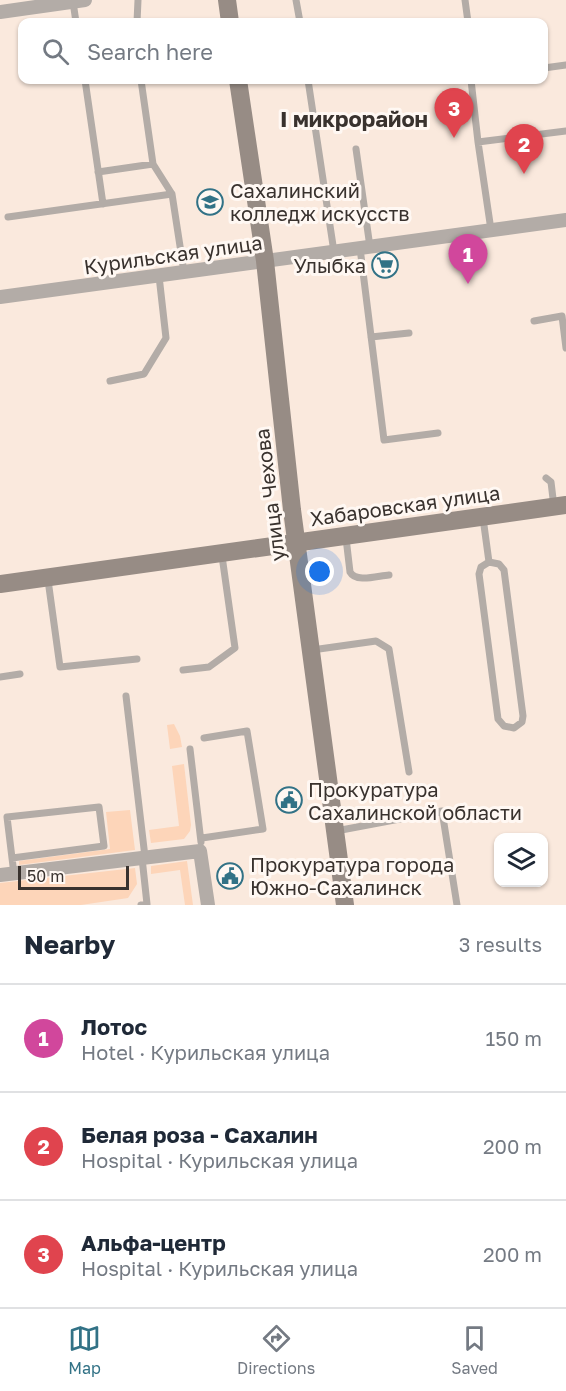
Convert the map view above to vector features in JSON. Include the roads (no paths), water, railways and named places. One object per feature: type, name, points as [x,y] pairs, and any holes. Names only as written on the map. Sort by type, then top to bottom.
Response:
[{"type":"street","points":[[226,0],[229,18]]},
{"type":"street","points":[[0,12],[79,1]]},
{"type":"street","name":"улица Чехова","points":[[239,84],[265,261],[297,543],[345,905]]},
{"type":"street","name":"Курильская улица","points":[[0,297],[566,220]]},
{"type":"street","name":"Хабаровская улица","points":[[0,584],[560,506]]},
{"type":"street","points":[[7,874],[143,858],[201,844],[208,905]]},
{"type":"lane","points":[[137,18],[138,0]]},
{"type":"lane","points":[[296,0],[299,18]]},
{"type":"lane","points":[[465,0],[467,18]]},
{"type":"lane","points":[[77,18],[79,1]]},
{"type":"lane","points":[[548,67],[566,65]]},
{"type":"lane","points":[[86,84],[103,204]]},
{"type":"lane","points":[[142,84],[153,164],[172,194],[184,272]]},
{"type":"lane","points":[[309,84],[334,252]]},
{"type":"lane","points":[[471,84],[491,230]]},
{"type":"lane","points":[[478,142],[566,131]]},
{"type":"lane","points":[[356,149],[371,337],[384,440],[438,434]]},
{"type":"lane","points":[[98,172],[153,164]]},
{"type":"lane","points":[[9,217],[172,194]]},
{"type":"lane","points":[[110,381],[144,375],[166,338],[159,276]]},
{"type":"lane","points":[[534,321],[562,316],[566,348]]},
{"type":"lane","points":[[371,337],[409,333]]},
{"type":"lane","points":[[546,478],[551,482],[560,506]]},
{"type":"lane","points":[[483,517],[489,562]]},
{"type":"lane","points":[[346,535],[352,576],[357,578],[389,575]]},
{"type":"lane","points":[[183,670],[209,667],[235,648],[222,553]]},
{"type":"lane","points":[[489,562],[499,564],[504,570],[523,716],[519,725],[514,728],[504,726],[498,719],[479,574],[482,567],[489,562]]},
{"type":"lane","points":[[48,577],[60,667],[137,659]]},
{"type":"lane","points":[[312,650],[376,641],[389,649],[408,772]]},
{"type":"lane","points":[[0,677],[20,674]]},
{"type":"lane","points":[[126,696],[147,904],[141,905]]},
{"type":"lane","points":[[190,749],[201,844],[263,829],[248,731],[204,738]]},
{"type":"lane","points":[[7,874],[12,858],[7,817],[99,807],[104,846],[12,858]]},
{"type":"lane","points":[[336,831],[442,811],[457,905]]},
{"type":"lane","points":[[0,842],[10,841]]},
{"type":"place","name":"Альфа-центр","points":[[454,138]]},
{"type":"place","name":"Белая роза - Сахалин","points":[[524,174]]},
{"type":"place","name":"Сахалинский колледж искусств","points":[[210,202]]},
{"type":"place","name":"Улыбка","points":[[385,265]]},
{"type":"place","name":"Лотос","points":[[468,284]]},
{"type":"place","name":"Прокуратура Сахалинской области","points":[[289,800]]},
{"type":"place","name":"Прокуратура города Южно-Сахалинск","points":[[230,876]]},
{"type":"district","name":"I микрорайон","points":[[354,118]]}]
